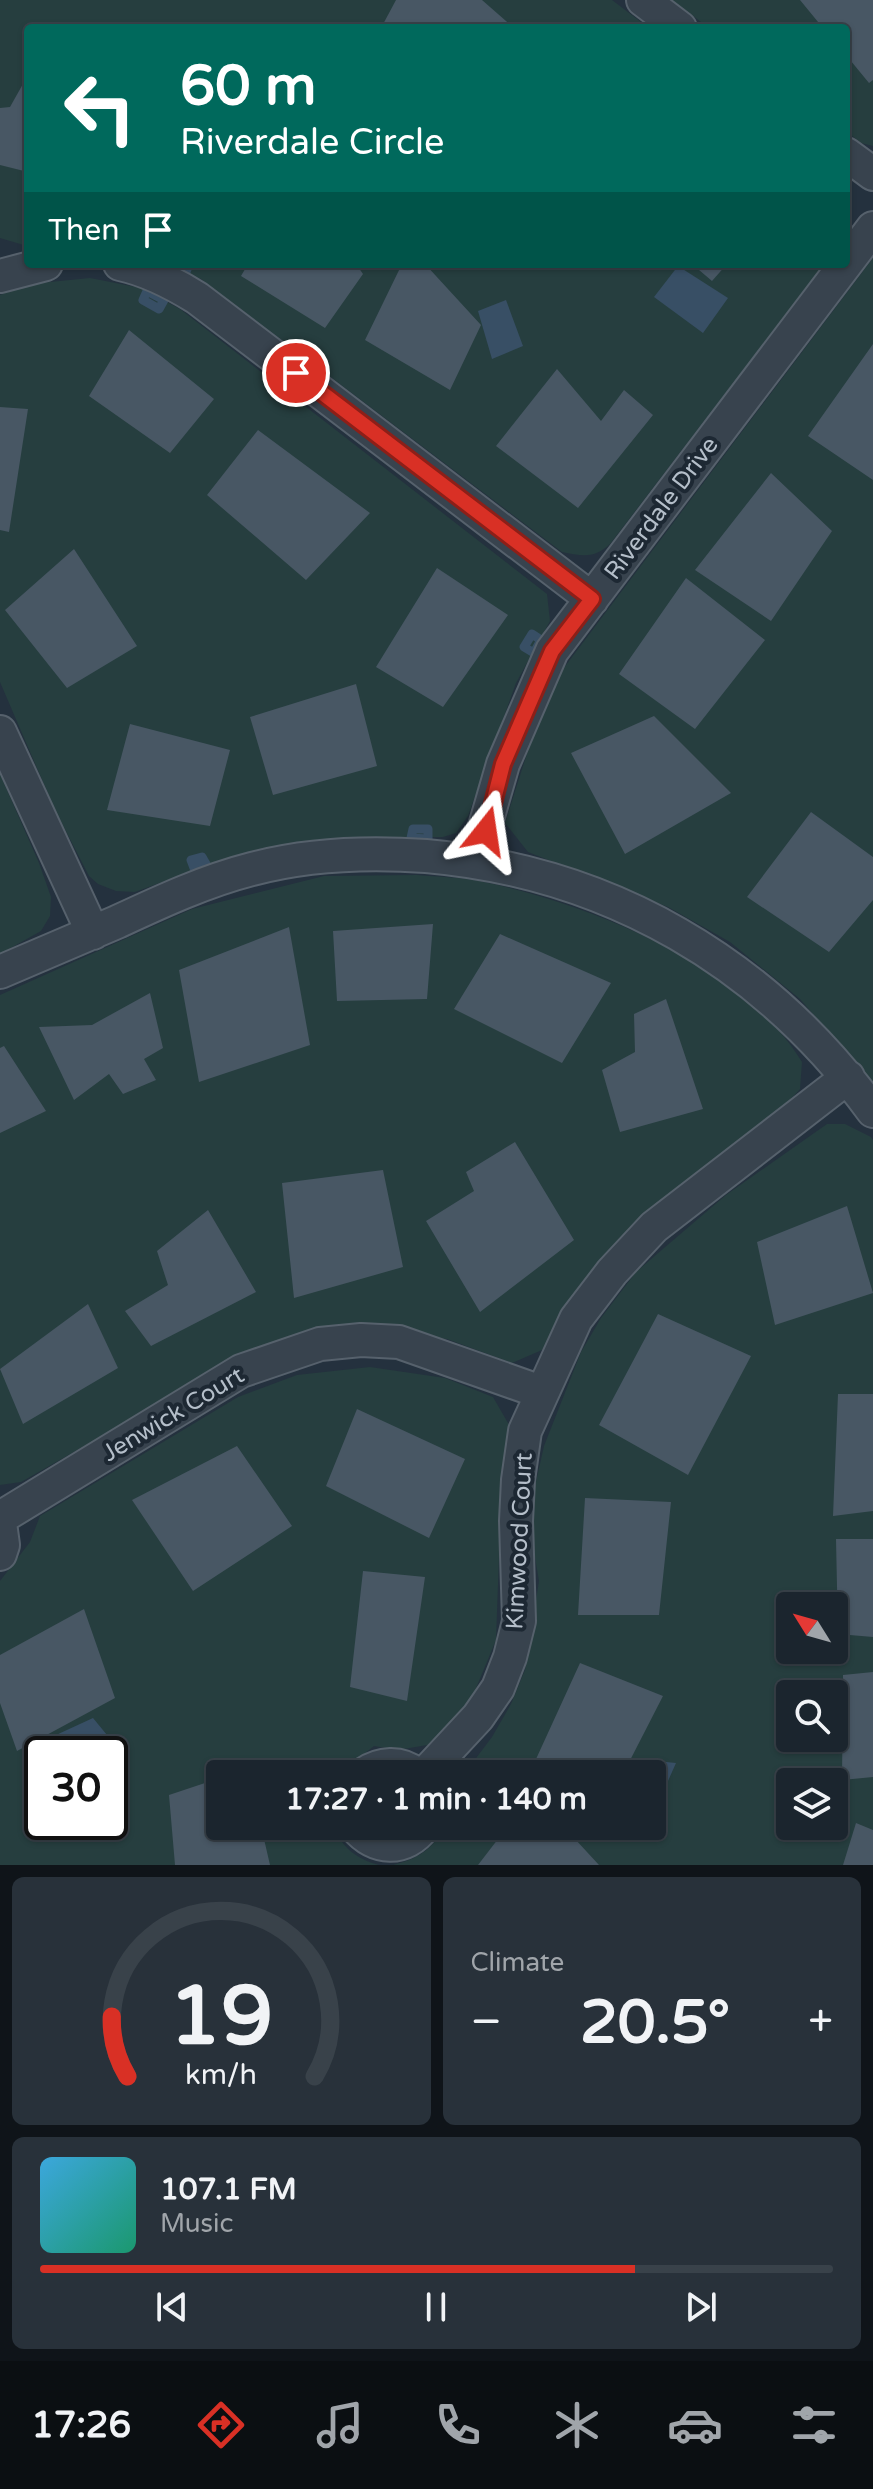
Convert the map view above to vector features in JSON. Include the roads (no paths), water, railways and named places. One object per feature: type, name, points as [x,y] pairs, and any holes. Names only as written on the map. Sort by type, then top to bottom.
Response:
[{"type":"street","points":[[643,0],[675,24]]},
{"type":"street","points":[[850,157],[873,174]]},
{"type":"street","name":"Riverdale Drive","points":[[850,258],[873,228]]},
{"type":"street","points":[[0,276],[31,268]]},
{"type":"street","points":[[138,268],[197,298],[592,599]]},
{"type":"street","name":"Riverdale Drive","points":[[475,861],[503,764],[552,651],[843,268]]},
{"type":"street","points":[[0,732],[93,933]]},
{"type":"street","points":[[0,972],[174,896],[252,869],[374,853],[475,861],[546,877],[620,903],[683,935],[742,975],[790,1017],[848,1077],[873,1111]]},
{"type":"street","name":"Kimwood Court","points":[[438,1760],[478,1717],[498,1688],[510,1657],[519,1621],[516,1521],[525,1431],[576,1319],[612,1272],[654,1227],[848,1077]]},
{"type":"street","name":"Jenwick Court","points":[[0,1554],[3,1545],[0,1520],[241,1371],[320,1344],[361,1340],[399,1342],[541,1392]]},
{"type":"street","points":[[370,1840],[388,1846],[410,1840]]},
{"type":"water","points":[[676,268],[681,268],[728,298],[703,333],[654,297]]},
{"type":"water","points":[[506,300],[523,346],[492,359],[478,311]]},
{"type":"water","points":[[93,1718],[107,1735],[106,1736],[54,1736]]},
{"type":"water","points":[[666,1762],[676,1763],[666,1786]]},
{"type":"waterway","points":[[178,268],[186,272],[188,268]]},
{"type":"waterway","points":[[147,291],[164,300],[159,309],[143,300],[147,291]]},
{"type":"waterway","points":[[532,634],[541,640],[534,653],[524,647],[532,634]]},
{"type":"waterway","points":[[413,829],[428,829],[428,839],[411,838],[413,829]]},
{"type":"waterway","points":[[202,857],[206,864],[194,868],[191,860],[202,857]]}]
